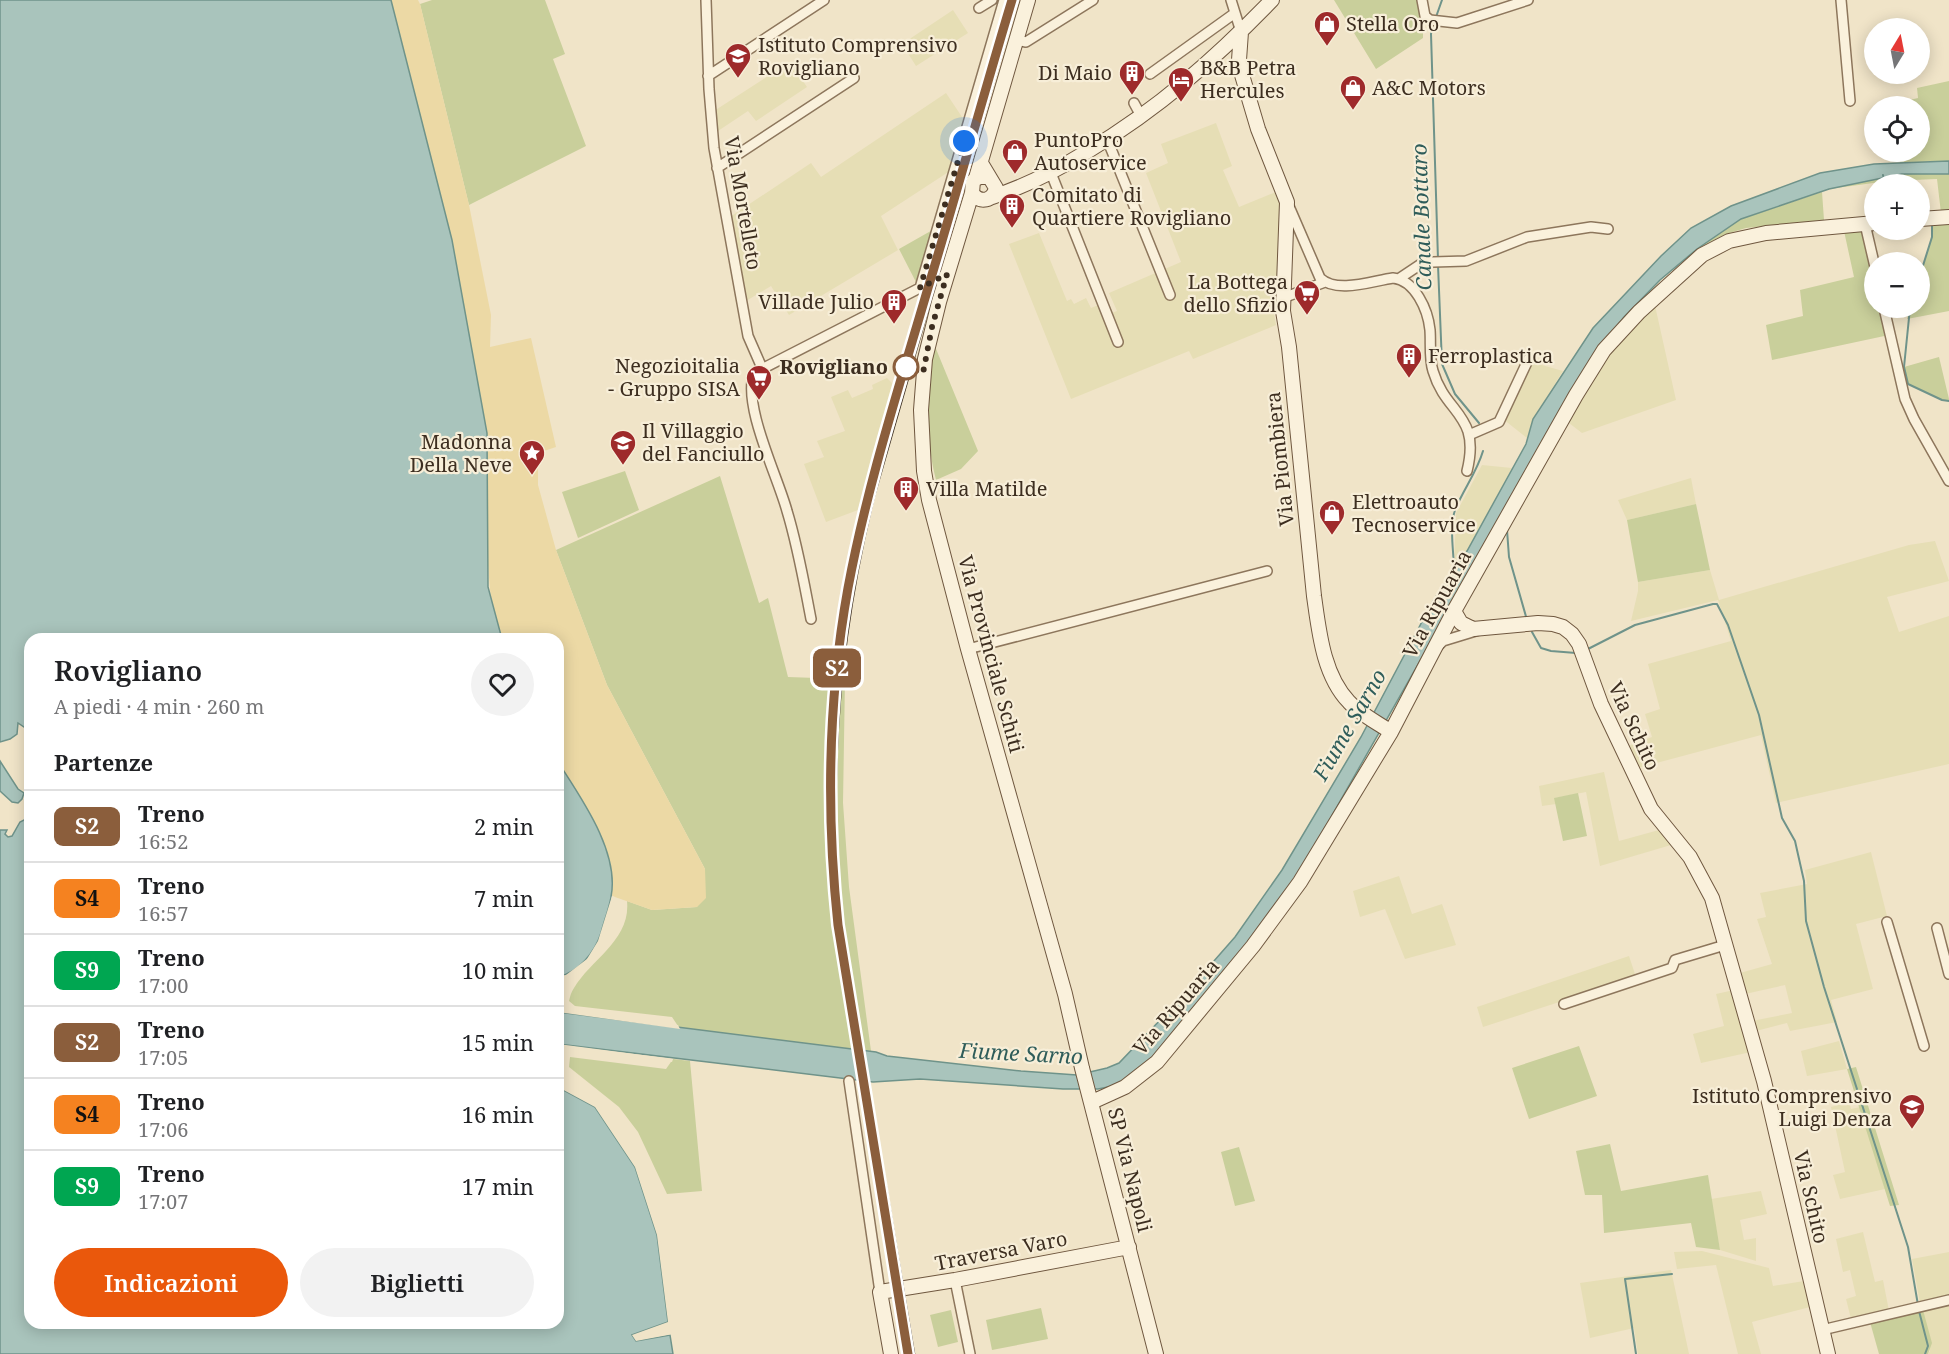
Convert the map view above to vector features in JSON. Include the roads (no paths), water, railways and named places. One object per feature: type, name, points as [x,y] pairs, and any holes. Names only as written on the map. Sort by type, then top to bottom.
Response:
[{"type":"street","name":"Via Mortelleto","points":[[706,0],[708,76],[717,168],[748,336],[762,368]]},
{"type":"street","points":[[708,76],[824,0]]},
{"type":"street","points":[[979,8],[992,0]]},
{"type":"street","points":[[920,288],[1005,0]]},
{"type":"street","points":[[986,179],[972,185],[982,197],[995,191],[986,179],[981,162],[1028,0]]},
{"type":"street","points":[[1016,40],[1026,42],[1093,0]]},
{"type":"street","name":"Via Piombiera","points":[[1231,0],[1241,32],[1239,53],[1242,75],[1258,129],[1287,202],[1320,278],[1324,282]]},
{"type":"street","name":"Via Provinciale Schiti","points":[[1092,1102],[1065,994],[968,649],[929,500],[923,461],[921,410],[924,366],[932,327],[966,212],[982,197],[1011,190],[1051,173],[1107,140],[1138,110],[1195,75],[1272,0]]},
{"type":"street","points":[[1422,0],[1425,16],[1430,20],[1457,23],[1528,0]]},
{"type":"street","points":[[1841,0],[1850,101]]},
{"type":"street","points":[[1150,74],[1235,13]]},
{"type":"street","points":[[717,168],[854,78]]},
{"type":"street","points":[[1107,140],[1170,296]]},
{"type":"street","points":[[1051,173],[1118,342]]},
{"type":"street","points":[[986,179],[1011,190]]},
{"type":"street","name":"Via Piombiera","points":[[1287,202],[1283,298],[1319,627],[1326,659],[1339,690],[1351,704],[1391,732]]},
{"type":"street","points":[[1930,218],[1949,217]]},
{"type":"street","name":"Via Ripuaria","points":[[1092,1102],[1125,1087],[1157,1062],[1253,946],[1300,882],[1391,732],[1454,611],[1591,369],[1604,350],[1639,312],[1702,255],[1729,241],[1766,233],[1864,225]]},
{"type":"street","points":[[1283,298],[1324,282],[1339,287],[1400,278],[1421,264],[1466,261],[1514,241],[1540,234],[1591,227],[1608,229]]},
{"type":"street","points":[[811,620],[801,560],[753,406],[752,377],[762,368],[947,274]]},
{"type":"street","points":[[1400,278],[1413,287],[1429,321],[1433,374],[1448,400],[1466,424],[1470,460],[1467,471]]},
{"type":"street","points":[[1886,318],[1905,399],[1949,481]]},
{"type":"street","points":[[1469,435],[1499,422],[1529,358]]},
{"type":"street","points":[[968,649],[1267,571]]},
{"type":"street","points":[[1454,611],[1464,626],[1481,630]]},
{"type":"street","name":"Via Schito","points":[[1481,630],[1538,623],[1563,627],[1572,634],[1579,644],[1600,704],[1651,809],[1690,857],[1712,898],[1764,1081],[1828,1354]]},
{"type":"street","points":[[1435,648],[1443,641],[1481,630]]},
{"type":"street","points":[[1887,922],[1924,1047]]},
{"type":"street","points":[[1937,928],[1949,974]]},
{"type":"street","points":[[1564,1004],[1672,968],[1675,960],[1725,945]]},
{"type":"street","points":[[849,1081],[891,1354]]},
{"type":"street","name":"SP Via Napoli","points":[[1092,1102],[1156,1354]]},
{"type":"street","name":"Traversa Varo","points":[[880,1292],[1129,1247]]},
{"type":"street","points":[[955,1280],[970,1354]]},
{"type":"street","points":[[1822,1330],[1949,1300]]},
{"type":"water","points":[[0,0],[391,0],[452,240],[487,433],[488,587],[500,633],[24,633],[24,727],[18,723],[17,734],[0,742]]},
{"type":"water","name":"Fiume Sarno","points":[[1949,161],[1949,174],[1864,174],[1864,182],[1829,189],[1741,219],[1697,249],[1660,280],[1624,317],[1604,343],[1510,503],[1298,875],[1260,929],[1155,1055],[1118,1085],[1098,1089],[1063,1089],[920,1079],[873,1082],[564,1045],[564,1013],[876,1052],[887,1056],[1021,1071],[1077,1075],[1119,1063],[1185,994],[1235,937],[1282,870],[1361,737],[1433,601],[1467,551],[1526,444],[1533,419],[1593,328],[1661,256],[1691,228],[1731,206],[1820,173],[1874,164]]},
{"type":"water","points":[[0,761],[18,789],[24,793],[18,803],[12,802],[0,791]]},
{"type":"water","points":[[564,771],[587,809],[604,844],[610,862],[612,880],[609,906],[595,947],[579,966],[564,975]]},
{"type":"water","points":[[24,820],[24,1329],[564,1329],[564,1090],[595,1107],[635,1167],[657,1235],[668,1322],[632,1335],[636,1341],[670,1335],[673,1354],[0,1354],[0,830],[7,830],[5,834],[8,837],[12,836],[20,822]]},
{"type":"waterway","name":"Canale Bottaro","points":[[1436,17],[1442,0]]},
{"type":"waterway","name":"Canale Bottaro","points":[[1433,22],[1431,34],[1438,259]]},
{"type":"waterway","points":[[1927,252],[1932,237],[1932,224]]},
{"type":"waterway","name":"Canale Bottaro","points":[[1438,265],[1442,364],[1455,394],[1479,423]]},
{"type":"waterway","points":[[1909,318],[1904,367],[1908,384],[1949,401]]},
{"type":"waterway","name":"Canale Bottaro","points":[[1454,571],[1453,517],[1483,451]]},
{"type":"waterway","points":[[1507,530],[1509,557],[1527,620]]},
{"type":"waterway","points":[[1588,649],[1635,625],[1713,604],[1717,604],[1728,625],[1759,715],[1782,818],[1795,841],[1804,881],[1806,921],[1824,987],[1908,1247],[1918,1305]]},
{"type":"waterway","points":[[1532,632],[1541,648],[1576,653]]},
{"type":"waterway","points":[[1636,1354],[1625,1279],[1672,1274]]},
{"type":"waterway","points":[[1919,1311],[1928,1346],[1925,1354]]},
{"type":"railway","points":[[913,1354],[844,947],[836,861],[837,723],[854,586],[873,496],[1016,0]]},
{"type":"train","name":"S2","points":[[908,1354],[838,925],[832,864],[830,799],[833,711],[846,603],[865,511],[1012,0]]},
{"type":"place","name":"Stella Oro","points":[[1327,47]]},
{"type":"place","name":"Istituto Comprensivo Rovigliano","points":[[738,79]]},
{"type":"place","name":"Di Maio","points":[[1132,96]]},
{"type":"place","name":"B&B Petra Hercules","points":[[1181,103]]},
{"type":"place","name":"A&C Motors","points":[[1353,111]]},
{"type":"place","name":"PuntoPro Autoservice","points":[[1015,175]]},
{"type":"place","name":"Comitato di Quartiere Rovigliano","points":[[1012,229]]},
{"type":"place","name":"La Bottega dello Sfizio","points":[[1307,316]]},
{"type":"place","name":"Villade Julio","points":[[894,325]]},
{"type":"place","name":"Rovigliano","points":[[906,367]]},
{"type":"place","name":"Ferroplastica","points":[[1409,379]]},
{"type":"place","name":"Negozioitalia - Gruppo SISA","points":[[759,401]]},
{"type":"place","name":"Il Villaggio del Fanciullo","points":[[623,466]]},
{"type":"place","name":"Madonna Della Neve","points":[[532,476]]},
{"type":"place","name":"Villa Matilde","points":[[906,512]]},
{"type":"place","name":"Elettroauto Tecnoservice","points":[[1332,536]]},
{"type":"place","name":"Istituto Comprensivo Luigi Denza","points":[[1912,1130]]}]
